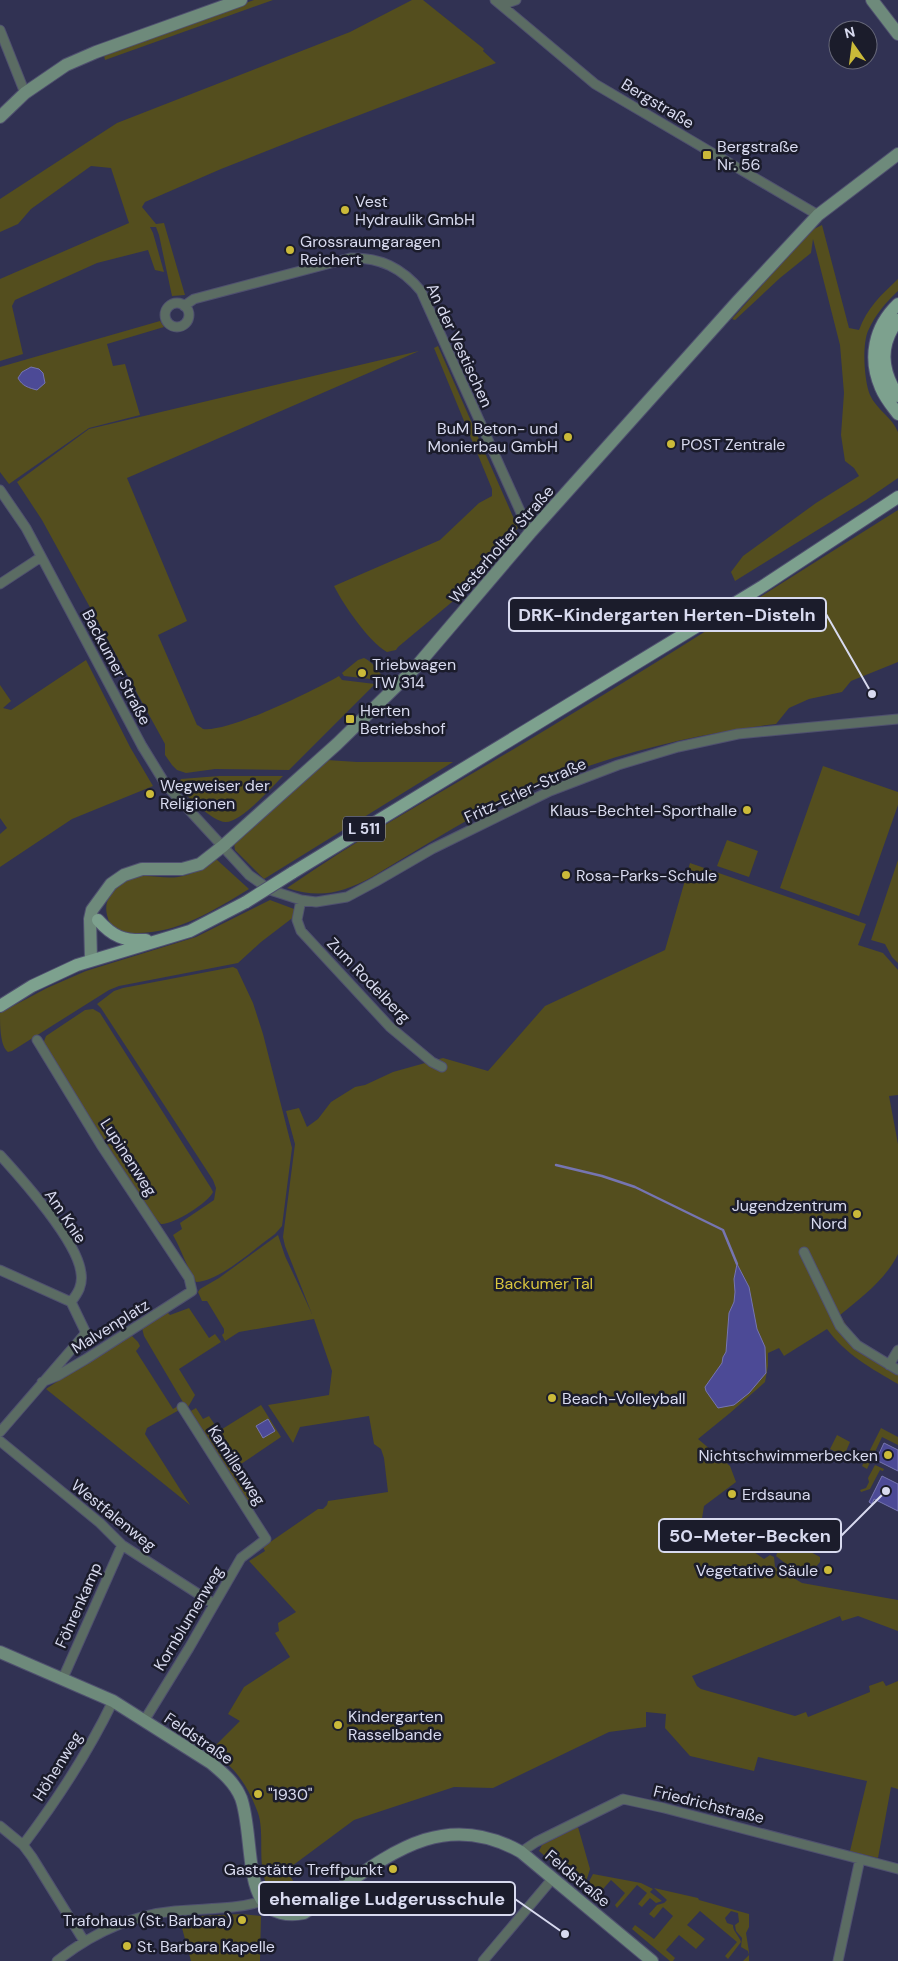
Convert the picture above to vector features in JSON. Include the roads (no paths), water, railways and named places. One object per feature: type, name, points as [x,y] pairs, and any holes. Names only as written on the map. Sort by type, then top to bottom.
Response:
[{"type":"main road","points":[[898,304],[886,316],[880,329],[875,344],[874,358],[875,372],[882,390],[898,414]]},
{"type":"main road","points":[[898,320],[888,337],[884,352],[884,368],[898,396]]},
{"type":"main road","name":"L 511","points":[[0,1006],[32,986],[96,958],[190,931],[246,902],[762,586],[894,500]]},
{"type":"main road","points":[[98,920],[114,935],[136,940],[161,940]]},
{"type":"street","points":[[0,117],[25,93],[52,73],[74,61],[241,0]]},
{"type":"street","points":[[498,3],[516,0]]},
{"type":"street","points":[[872,0],[898,34]]},
{"type":"street","name":"Bergstraße","points":[[498,3],[595,84],[818,214]]},
{"type":"street","points":[[0,30],[25,93]]},
{"type":"street","name":"Westerholter Straße","points":[[96,958],[90,919],[92,910],[111,884],[124,875],[142,869],[182,869],[200,864],[223,846],[336,744],[404,679],[530,533],[818,214],[898,154]]},
{"type":"street","name":"An der Vestischen","points":[[184,306],[194,299],[350,258],[369,258],[390,264],[398,269],[421,291],[530,533]]},
{"type":"street","name":"Backumer Straße","points":[[0,490],[26,528],[154,767],[166,785],[223,846]]},
{"type":"street","points":[[0,584],[41,557]]},
{"type":"street","name":"Fritz-Erler-Straße","points":[[223,846],[249,874],[270,890],[301,900],[316,902],[346,897],[432,850],[550,791],[618,765],[678,747],[738,734],[898,719]]},
{"type":"street","name":"Zum Rodelberg","points":[[301,900],[297,920],[301,931],[390,1027],[432,1062],[442,1067]]},
{"type":"street","points":[[96,958],[97,902]]},
{"type":"street","name":"Lupinenweg","points":[[37,1040],[101,1145],[189,1278],[192,1291]]},
{"type":"street","name":"Am Knie","points":[[0,1155],[50,1215],[78,1261],[81,1281],[78,1293],[71,1302]]},
{"type":"street","points":[[804,1252],[840,1326],[857,1345],[898,1370]]},
{"type":"street","points":[[0,1270],[71,1302],[83,1326],[84,1335],[0,1432]]},
{"type":"street","name":"Malvenplatz","points":[[42,1382],[57,1376],[86,1359],[192,1291]]},
{"type":"street","points":[[889,1365],[898,1350]]},
{"type":"street","name":"Kamillenweg","points":[[182,1407],[266,1539]]},
{"type":"street","name":"Westfalenweg","points":[[0,1440],[100,1522],[122,1544],[214,1604]]},
{"type":"street","name":"Kornblumenweg","points":[[144,1720],[241,1558],[266,1539]]},
{"type":"street","name":"Föhrenkamp","points":[[63,1678],[122,1544]]},
{"type":"street","name":"Feldstraße","points":[[0,1652],[113,1701],[211,1763],[224,1774],[234,1785],[242,1800],[257,1887],[263,1902],[278,1912],[286,1915],[304,1913],[399,1849],[417,1841],[439,1836],[479,1836],[504,1843],[521,1852],[652,1961]]},
{"type":"street","name":"Höhenweg","points":[[23,1845],[75,1768],[113,1701]]},
{"type":"street","name":"Friedrichstraße","points":[[521,1852],[536,1842],[623,1799],[702,1817],[898,1869]]},
{"type":"street","points":[[0,1826],[23,1845],[44,1874],[84,1941]]},
{"type":"street","points":[[838,1961],[860,1859]]},
{"type":"street","points":[[483,1961],[553,1878]]},
{"type":"street","points":[[57,1961],[84,1941],[123,1923],[160,1913],[241,1908],[263,1902]]},
{"type":"waterway","points":[[556,1165],[602,1176],[635,1187],[723,1230],[737,1264]]},
{"type":"place","name":"Bergstraße Nr. 56","points":[[707,155]]},
{"type":"place","name":"Vest Hydraulik GmbH","points":[[345,210]]},
{"type":"place","name":"Grossraumgaragen Reichert","points":[[290,250]]},
{"type":"place","name":"BuM Beton- und Monierbau GmbH","points":[[568,437]]},
{"type":"place","name":"POST Zentrale","points":[[671,444]]},
{"type":"place","name":"Triebwagen TW 314","points":[[362,673]]},
{"type":"place","name":"DRK-Kindergarten Herten-Disteln","points":[[872,694]]},
{"type":"place","name":"Herten Betriebshof","points":[[350,719]]},
{"type":"place","name":"Wegweiser der Religionen","points":[[150,794]]},
{"type":"place","name":"Klaus-Bechtel-Sporthalle","points":[[747,810]]},
{"type":"place","name":"Rosa-Parks-Schule","points":[[566,875]]},
{"type":"place","name":"Jugendzentrum Nord","points":[[857,1214]]},
{"type":"place","name":"Beach-Volleyball","points":[[552,1398]]},
{"type":"place","name":"Nichtschwimmerbecken","points":[[888,1455]]},
{"type":"place","name":"50-Meter-Becken","points":[[886,1491]]},
{"type":"place","name":"Erdsauna","points":[[732,1494]]},
{"type":"place","name":"Vegetative Säule","points":[[828,1570]]},
{"type":"place","name":"Kindergarten Rasselbande","points":[[338,1725]]},
{"type":"place","name":"\"1930\"","points":[[258,1794]]},
{"type":"place","name":"Gaststätte Treffpunkt","points":[[393,1869]]},
{"type":"place","name":"Trafohaus (St. Barbara)","points":[[242,1920]]},
{"type":"place","name":"ehemalige Ludgerusschule","points":[[565,1934]]},
{"type":"place","name":"St. Barbara Kapelle","points":[[127,1946]]},
{"type":"park label","name":"Backumer Tal","points":[[544,1283]]}]
